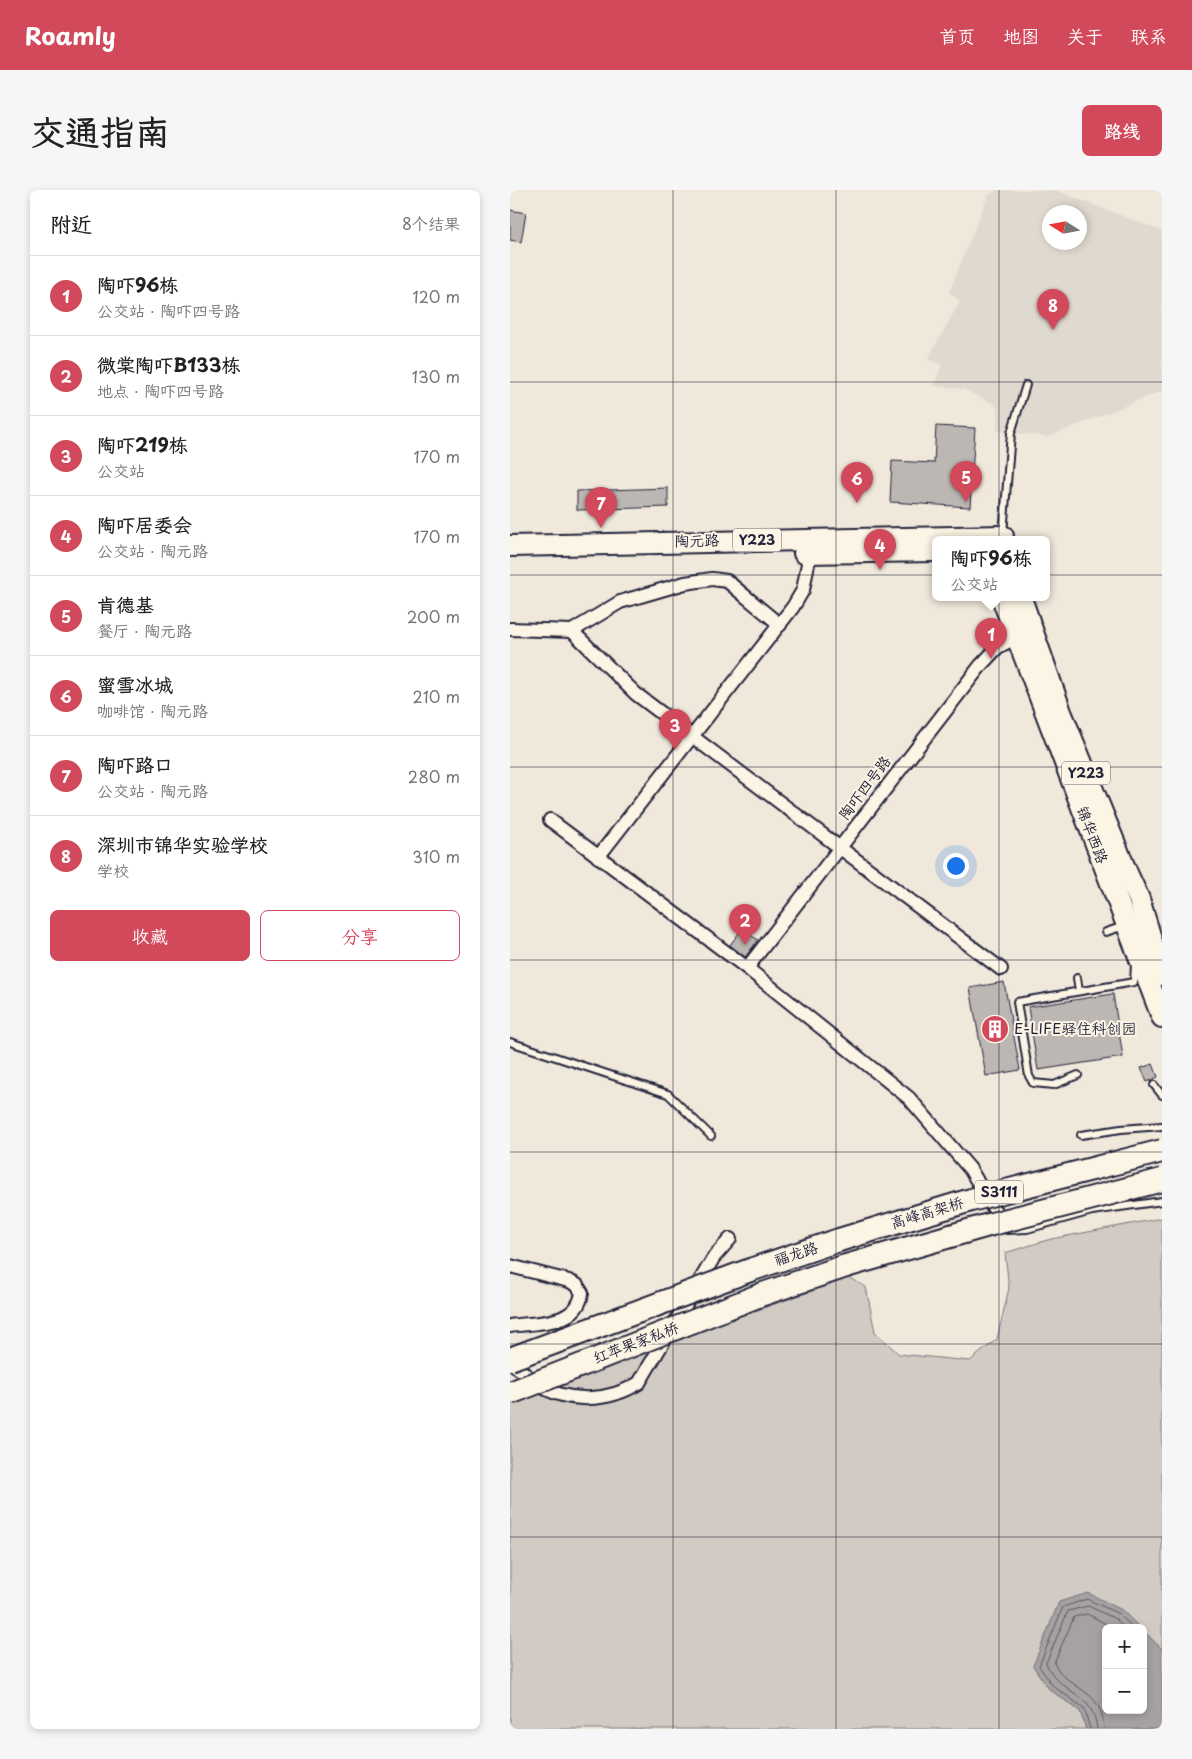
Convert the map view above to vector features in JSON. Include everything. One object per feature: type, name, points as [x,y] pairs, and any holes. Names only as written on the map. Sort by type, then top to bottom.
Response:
[{"type":"highway","name":"高峰高架桥","points":[[839,1240],[971,1200],[1162,1151]]},
{"type":"highway","name":"高峰高架桥","points":[[846,1266],[944,1237],[1162,1180]]},
{"type":"highway","name":"福龙路","points":[[753,1269],[839,1240]]},
{"type":"highway","name":"福龙路","points":[[763,1294],[846,1266]]},
{"type":"highway","name":"红苹果家私桥","points":[[510,1360],[753,1269]]},
{"type":"highway","name":"红苹果家私桥","points":[[510,1393],[763,1294]]},
{"type":"main road","name":"陶元路","points":[[510,546],[932,540]]},
{"type":"main road","name":"陶元路","points":[[510,559],[932,552]]},
{"type":"main road","name":"锦华西路","points":[[1003,601],[1127,924],[1151,948],[1162,975]]},
{"type":"main road","name":"锦华西路","points":[[1022,601],[1061,712],[1139,899],[1155,923]]},
{"type":"main road","points":[[1151,948],[1155,923]]},
{"type":"main road","name":"锦华西路","points":[[1151,948],[1162,1016]]},
{"type":"street","points":[[598,857],[780,625],[803,590],[810,553]]},
{"type":"street","points":[[510,629],[572,631],[620,602],[685,583],[712,579],[727,581],[780,625]]},
{"type":"street","points":[[572,631],[636,694],[1001,969]]},
{"type":"street","name":"陶吓四号路","points":[[747,968],[989,655],[1003,644],[1017,637]]},
{"type":"street","points":[[550,820],[747,968],[909,1098],[970,1169],[1006,1230]]},
{"type":"street","points":[[510,1360],[536,1383],[563,1395],[580,1398],[598,1398],[624,1392],[640,1383],[714,1257],[730,1240]]},
{"type":"street","points":[[510,1266],[568,1281],[577,1285],[582,1293],[577,1310],[566,1318],[510,1326]]},
{"type":"lane","points":[[1002,536],[1011,433],[1026,386]]},
{"type":"lane","points":[[1106,932],[1127,924]]},
{"type":"lane","points":[[1078,1076],[1054,1085],[1033,1083],[1029,1076],[1017,1002],[1134,982],[1151,948]]},
{"type":"lane","points":[[1077,978],[1079,991]]},
{"type":"lane","points":[[510,1042],[668,1094],[711,1136]]},
{"type":"lane","points":[[1154,1085],[1162,1095]]},
{"type":"lane","points":[[1081,1135],[1121,1128],[1162,1126]]},
{"type":"lane","points":[[1006,1230],[1027,1229],[1092,1211],[1162,1201]]},
{"type":"shaded area","points":[[997,190],[1055,190],[1162,231],[1162,391],[1048,437],[997,431],[998,409],[994,404],[963,389],[934,386],[942,365],[928,359],[960,301],[949,292],[988,196]]},
{"type":"shaded area","points":[[1162,1218],[1162,1649],[1147,1635],[1147,1624],[1136,1624],[1122,1610],[1109,1624],[1102,1624],[1102,1632],[1049,1689],[1080,1711],[1086,1729],[510,1729],[510,1405],[689,1334],[849,1278],[866,1287],[875,1332],[899,1354],[970,1361],[997,1339],[1009,1288],[1005,1253],[1051,1239]]},
{"type":"water","points":[[1088,1593],[1122,1610],[1136,1624],[1102,1624],[1102,1714],[1147,1714],[1147,1635],[1162,1649],[1162,1729],[1086,1729],[1080,1711],[1049,1689],[1033,1666],[1059,1602]]},
{"type":"building","points":[[510,210],[526,213],[521,242],[510,240]]},
{"type":"building","points":[[936,426],[975,428],[970,507],[890,502],[892,461],[934,463]]},
{"type":"building","points":[[668,488],[668,507],[577,510],[577,491]]},
{"type":"building","points":[[742,929],[758,940],[745,957],[730,945]]},
{"type":"building","name":"E-LIFE驿住科创园","points":[[1004,982],[1020,1070],[986,1076],[970,988]]},
{"type":"building","points":[[1113,994],[1123,1057],[1038,1070],[1028,1007]]},
{"type":"building","points":[[1153,1064],[1158,1077],[1147,1082],[1141,1068]]},
{"type":"place","name":"深圳市锦华实验学校","points":[[1053,330]]},
{"type":"place","name":"肯德基","points":[[966,502]]},
{"type":"place","name":"蜜雪冰城","points":[[857,503]]},
{"type":"place","name":"陶吓路口","points":[[601,528]]},
{"type":"place","name":"陶吓居委会","points":[[880,570]]},
{"type":"place","name":"陶吓96栋","points":[[991,659]]},
{"type":"place","name":"陶吓219栋","points":[[675,750]]},
{"type":"place","name":"微棠陶吓B133栋","points":[[745,945]]},
{"type":"place","name":"E-LIFE驿住科创园","points":[[995,1029]]}]
